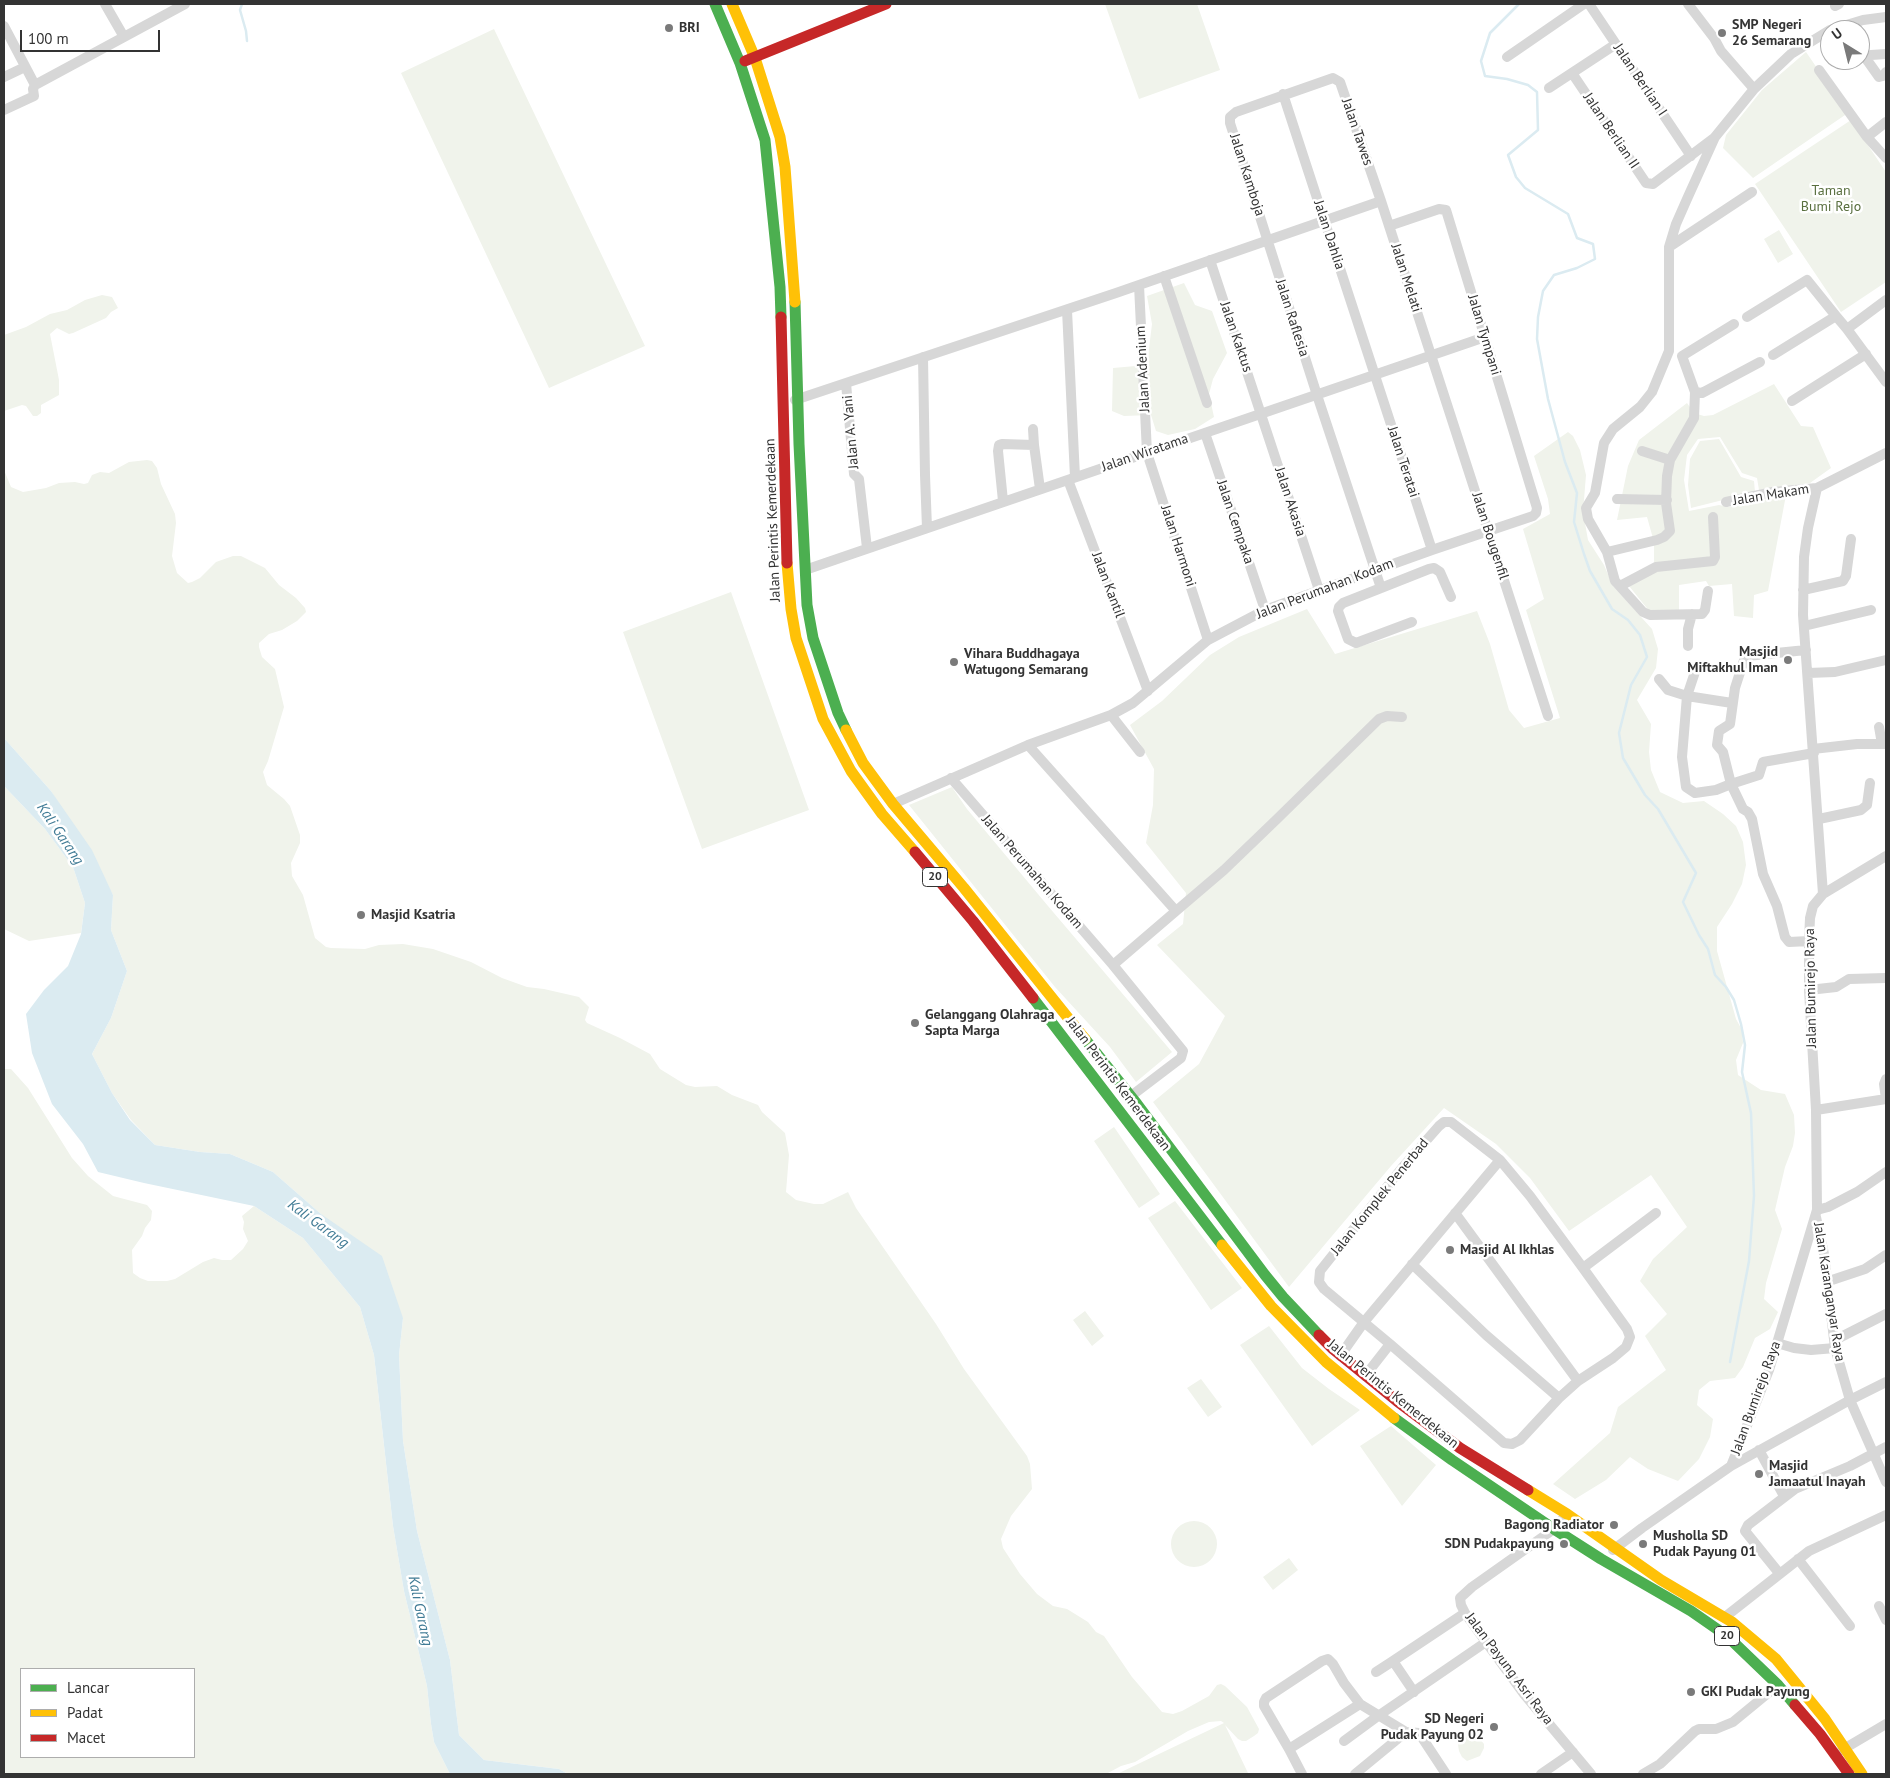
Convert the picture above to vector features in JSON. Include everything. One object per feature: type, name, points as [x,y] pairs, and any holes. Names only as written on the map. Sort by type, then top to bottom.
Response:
[{"type":"main road","name":"Jalan Perintis Kemerdekaan","points":[[715,4],[740,63],[765,140],[780,287],[787,565],[796,638],[823,719],[851,771],[867,794],[931,873],[990,933],[1131,1096],[1265,1275],[1340,1356],[1396,1402],[1460,1448],[1567,1514],[1661,1580],[1724,1617],[1776,1659],[1825,1719],[1862,1774]]},
{"type":"main road","name":"Jalan Perintis Kemerdekaan","points":[[732,4],[755,58],[780,137],[785,167],[794,278],[807,606],[813,638],[838,713],[863,763],[893,804],[964,888],[990,933],[1271,1306],[1326,1362],[1452,1460],[1554,1529],[1601,1559],[1691,1611],[1720,1632],[1778,1685],[1820,1734],[1849,1774]]},
{"type":"main road","points":[[740,63],[886,4]]},
{"type":"main road","points":[[1356,1387],[1365,1376]]},
{"type":"street","points":[[105,4],[124,37]]},
{"type":"street","points":[[35,85],[185,4]]},
{"type":"street","points":[[1507,57],[1584,4]]},
{"type":"street","name":"Jalan Berlian I","points":[[1589,4],[1691,156]]},
{"type":"street","points":[[1688,4],[1714,38],[1721,51],[1754,89]]},
{"type":"street","points":[[1863,20],[1886,17]]},
{"type":"street","points":[[4,26],[35,85],[34,96],[4,110]]},
{"type":"street","points":[[1691,156],[1715,137],[1754,89],[1791,54],[1820,36]]},
{"type":"street","points":[[1549,88],[1616,44]]},
{"type":"street","points":[[1886,54],[1871,55],[1867,60],[1879,77],[1886,72]]},
{"type":"street","points":[[4,77],[25,67]]},
{"type":"street","points":[[1819,70],[1867,137],[1886,158]]},
{"type":"street","name":"Jalan Berlian II","points":[[1572,73],[1645,181],[1653,184],[1691,156]]},
{"type":"street","name":"Jalan Tawes","points":[[1320,82],[1334,78],[1340,82],[1381,201]]},
{"type":"street","name":"Jalan Kamboja","points":[[1268,240],[1230,123],[1230,117],[1236,112],[1320,82]]},
{"type":"street","name":"Jalan Dahlia","points":[[1283,94],[1374,375]]},
{"type":"street","points":[[1867,137],[1886,122]]},
{"type":"street","points":[[1708,591],[1703,613],[1650,616],[1642,612],[1615,581],[1607,552],[1588,519],[1586,508],[1594,493],[1604,443],[1614,429],[1640,407],[1652,392],[1668,351],[1670,246],[1686,198],[1715,137]]},
{"type":"street","points":[[1670,246],[1752,192]]},
{"type":"street","points":[[784,402],[798,400],[1067,310],[1381,201]]},
{"type":"street","name":"Jalan Melati","points":[[1381,201],[1431,356]]},
{"type":"street","name":"Jalan Tympani","points":[[1389,226],[1439,208],[1446,210],[1536,508],[1533,516]]},
{"type":"street","name":"Jalan Raflesia","points":[[1268,240],[1317,395]]},
{"type":"street","name":"Jalan Kaktus","points":[[1210,260],[1261,414]]},
{"type":"street","points":[[1164,276],[1207,403]]},
{"type":"street","points":[[1747,316],[1807,280],[1884,374]]},
{"type":"street","name":"Jalan Adenium","points":[[1139,285],[1147,453]]},
{"type":"street","points":[[1847,329],[1886,300]]},
{"type":"street","name":"Jalan Kantil","points":[[1067,310],[1071,478],[1148,691]]},
{"type":"street","points":[[1773,355],[1836,316]]},
{"type":"street","points":[[1682,356],[1734,324]]},
{"type":"street","name":"Jalan Wiratama","points":[[805,570],[1040,488],[1485,338]]},
{"type":"street","points":[[1668,351],[1682,356]]},
{"type":"street","points":[[1792,401],[1866,354]]},
{"type":"street","name":"Jalan Bougenfil","points":[[1431,356],[1548,716]]},
{"type":"street","points":[[1607,552],[1657,540],[1670,531],[1666,500],[1670,460],[1694,418],[1695,392],[1682,356]]},
{"type":"street","points":[[924,357],[925,475],[928,528]]},
{"type":"street","points":[[1695,392],[1702,393],[1760,362]]},
{"type":"street","name":"Jalan Teratai","points":[[1374,375],[1432,550]]},
{"type":"street","name":"Jalan A. Yani","points":[[846,383],[854,474],[859,479],[867,548]]},
{"type":"street","points":[[1317,395],[1381,588]]},
{"type":"street","name":"Jalan Akasia","points":[[1261,414],[1319,590]]},
{"type":"street","points":[[1033,430],[1040,488]]},
{"type":"street","name":"Jalan Cempaka","points":[[1205,433],[1265,610]]},
{"type":"street","points":[[1003,501],[999,445],[1034,445]]},
{"type":"street","points":[[1642,451],[1670,460]]},
{"type":"street","name":"Jalan Harmoni","points":[[1147,453],[1208,640]]},
{"type":"street","points":[[1886,453],[1817,488],[1805,547],[1803,590],[1823,894],[1886,859]]},
{"type":"street","name":"Jalan Makam","points":[[1726,502],[1773,492],[1817,488]]},
{"type":"street","points":[[1617,499],[1666,500]]},
{"type":"street","name":"Jalan Perumahan Kodam","points":[[893,804],[1028,745],[1112,716],[1133,703],[1208,640],[1265,610],[1488,530],[1533,516]]},
{"type":"street","points":[[1620,586],[1656,567],[1713,561],[1715,557],[1713,517]]},
{"type":"street","points":[[1803,590],[1843,581],[1846,576],[1851,539]]},
{"type":"street","points":[[1412,622],[1356,643],[1348,639],[1338,611],[1339,606],[1344,603],[1434,568],[1440,572],[1451,597]]},
{"type":"street","points":[[1804,626],[1871,610]]},
{"type":"street","points":[[1688,646],[1688,629],[1692,614]]},
{"type":"street","points":[[1806,650],[1747,656],[1742,665],[1732,703],[1730,724],[1719,731],[1717,745],[1723,752],[1731,784],[1743,808],[1752,819],[1763,874],[1777,906],[1785,937],[1789,942],[1809,941]]},
{"type":"street","points":[[1808,673],[1835,672],[1886,660]]},
{"type":"street","points":[[1696,669],[1687,696],[1682,756],[1686,787],[1695,793],[1759,775],[1763,762],[1857,744],[1884,744],[1880,727]]},
{"type":"street","points":[[1660,679],[1668,690],[1687,696],[1732,703]]},
{"type":"street","points":[[1112,716],[1140,752]]},
{"type":"street","points":[[1113,965],[1224,870],[1379,720],[1387,716],[1402,718]]},
{"type":"street","points":[[1028,745],[1176,911]]},
{"type":"street","name":"Jalan Perumahan Kodam","points":[[951,778],[1113,965],[1183,1050],[1181,1058],[1131,1096]]},
{"type":"street","points":[[1819,819],[1860,810],[1867,805],[1870,783]]},
{"type":"street","name":"Jalan Bumirejo Raya","points":[[1731,1466],[1769,1370],[1816,1212],[1816,1110],[1809,990],[1809,941],[1810,918],[1813,906],[1823,894]]},
{"type":"street","points":[[1809,990],[1836,987],[1849,979],[1886,978]]},
{"type":"street","points":[[1816,1110],[1886,1099],[1884,1084],[1886,1079]]},
{"type":"street","name":"Jalan Komplek Penerbad","points":[[1444,1122],[1451,1122],[1500,1160],[1530,1196],[1583,1268],[1627,1329],[1630,1337],[1626,1347],[1614,1358],[1578,1382],[1559,1398],[1520,1440],[1512,1444],[1504,1443],[1324,1289],[1319,1282],[1320,1271],[1402,1168],[1444,1122]]},
{"type":"street","points":[[1340,1356],[1364,1322],[1500,1160]]},
{"type":"street","points":[[1816,1212],[1857,1192],[1886,1172]]},
{"type":"street","name":"Jalan Karanganyar Raya","points":[[1816,1212],[1824,1254],[1835,1344],[1850,1400],[1886,1482]]},
{"type":"street","points":[[1455,1213],[1578,1382]]},
{"type":"street","points":[[1583,1268],[1656,1213]]},
{"type":"street","points":[[1826,1282],[1865,1269],[1886,1255]]},
{"type":"street","points":[[1412,1264],[1486,1335],[1559,1398]]},
{"type":"street","points":[[1777,1343],[1811,1350],[1835,1344],[1886,1314]]},
{"type":"street","points":[[1365,1376],[1390,1344]]},
{"type":"street","points":[[1601,1559],[1731,1466],[1886,1382]]},
{"type":"street","points":[[1780,1573],[1746,1531],[1748,1525],[1794,1489],[1886,1448]]},
{"type":"street","points":[[1759,1450],[1784,1496]]},
{"type":"street","name":"Jalan Payung Asri Raya","points":[[1567,1514],[1554,1529],[1460,1598],[1465,1613],[1524,1694],[1591,1774]]},
{"type":"street","points":[[1724,1617],[1809,1551],[1886,1516]]},
{"type":"street","points":[[1798,1559],[1850,1626]]},
{"type":"street","points":[[1879,1606],[1886,1620]]},
{"type":"street","points":[[1376,1672],[1465,1613]]},
{"type":"street","points":[[1344,1741],[1486,1642]]},
{"type":"street","points":[[1302,1774],[1264,1706],[1264,1702],[1266,1698],[1322,1661],[1328,1659],[1360,1704],[1406,1732],[1419,1733],[1446,1774]]},
{"type":"street","points":[[1393,1661],[1414,1692]]},
{"type":"street","points":[[1643,1774],[1660,1764],[1699,1728],[1716,1729],[1733,1722],[1778,1685]]},
{"type":"street","points":[[1289,1748],[1360,1704]]},
{"type":"street","points":[[1835,1755],[1886,1724]]},
{"type":"street","points":[[1354,1774],[1406,1732]]},
{"type":"street","points":[[1541,1774],[1572,1752]]},
{"type":"green space","points":[[1105,4],[1197,4],[1220,70],[1139,99]]},
{"type":"green space","points":[[494,29],[645,346],[549,388],[401,73]]},
{"type":"green space","points":[[1806,52],[1848,113],[1753,178],[1723,148],[1726,135],[1762,90]]},
{"type":"green space","name":"Taman Bumi Rejo","points":[[1851,120],[1886,172],[1886,282],[1841,312],[1755,184]]},
{"type":"green space","points":[[1779,230],[1793,254],[1778,263],[1764,239]]},
{"type":"green space","points":[[1184,283],[1195,305],[1212,311],[1227,353],[1213,379],[1209,394],[1214,417],[1195,429],[1168,435],[1156,431],[1151,415],[1124,416],[1112,411],[1113,368],[1147,365],[1152,324],[1147,296]]},
{"type":"green space","points":[[102,295],[112,297],[118,308],[106,318],[73,333],[69,334],[57,328],[50,334],[59,380],[59,395],[41,405],[41,413],[37,416],[33,416],[26,406],[22,405],[4,411],[4,335],[26,327],[50,314],[67,310],[85,300]]},
{"type":"green space","points":[[1774,384],[1801,426],[1813,427],[1831,468],[1810,483],[1759,490],[1757,478],[1742,473],[1720,437],[1698,439],[1687,455],[1684,480],[1689,511],[1719,505],[1729,507],[1775,494],[1786,495],[1768,591],[1754,595],[1753,618],[1734,616],[1732,584],[1709,586],[1706,581],[1679,585],[1679,610],[1650,612],[1625,581],[1654,566],[1654,542],[1647,517],[1617,520],[1628,466],[1639,440],[1687,403],[1694,413],[1704,416],[1713,415]]},
{"type":"green space","points":[[1568,432],[1573,436],[1580,450],[1586,475],[1583,512],[1588,540],[1604,565],[1613,586],[1652,629],[1658,649],[1656,668],[1637,700],[1651,724],[1649,752],[1651,770],[1660,792],[1683,803],[1704,801],[1736,826],[1743,842],[1746,865],[1742,884],[1717,927],[1717,951],[1736,1019],[1742,1030],[1743,1043],[1736,1060],[1738,1075],[1761,1090],[1785,1094],[1794,1115],[1795,1133],[1775,1210],[1782,1229],[1766,1283],[1764,1299],[1778,1312],[1770,1329],[1755,1338],[1743,1367],[1735,1378],[1710,1381],[1699,1390],[1697,1405],[1713,1419],[1710,1437],[1699,1459],[1678,1481],[1648,1469],[1630,1457],[1606,1480],[1575,1499],[1553,1484],[1610,1433],[1618,1407],[1666,1370],[1645,1336],[1667,1314],[1640,1281],[1653,1259],[1687,1227],[1651,1175],[1569,1231],[1530,1178],[1496,1144],[1444,1108],[1391,1166],[1289,1287],[1153,1102],[1199,1064],[1225,1016],[1157,945],[1183,924],[1186,893],[1146,843],[1153,805],[1154,769],[1130,725],[1162,701],[1210,655],[1239,637],[1307,609],[1335,654],[1477,611],[1490,644],[1509,710],[1524,728],[1560,718],[1526,610],[1544,599],[1523,529],[1550,514],[1548,499],[1534,456]]},
{"type":"green space","points":[[1719,439],[1741,477],[1754,481],[1755,492],[1691,508],[1688,485],[1690,459],[1700,441]]},
{"type":"green space","points":[[152,461],[157,468],[161,484],[175,514],[176,523],[172,556],[177,573],[188,583],[192,582],[200,578],[216,562],[233,556],[241,556],[265,568],[279,585],[296,598],[305,608],[306,612],[297,621],[282,630],[269,634],[259,643],[259,647],[262,657],[275,669],[284,707],[263,772],[267,785],[290,806],[300,835],[300,843],[291,863],[292,876],[303,895],[315,938],[326,947],[331,948],[365,949],[379,945],[403,944],[433,949],[471,962],[502,978],[527,987],[579,997],[589,1007],[585,1020],[587,1023],[650,1054],[660,1069],[686,1085],[695,1087],[717,1086],[732,1095],[758,1105],[762,1112],[785,1133],[789,1155],[786,1192],[796,1200],[823,1204],[848,1192],[856,1208],[936,1324],[964,1369],[1027,1456],[1030,1464],[1032,1489],[1011,1516],[1001,1539],[1003,1548],[1020,1574],[1037,1594],[1053,1606],[1067,1609],[1088,1622],[1096,1632],[1104,1636],[1132,1677],[1162,1712],[1173,1714],[1182,1711],[1209,1696],[1217,1685],[1225,1686],[1247,1707],[1259,1729],[1258,1733],[1254,1736],[1246,1741],[1242,1741],[1225,1725],[1248,1773],[1117,1774],[1224,1723],[1221,1721],[1209,1722],[1188,1731],[1135,1762],[1121,1766],[1106,1774],[568,1774],[559,1769],[484,1760],[459,1735],[450,1660],[417,1531],[403,1441],[399,1355],[403,1318],[321,1214],[273,1172],[230,1154],[200,1152],[155,1145],[131,1120],[112,1093],[92,1054],[111,1018],[127,971],[111,930],[113,895],[51,791],[4,738],[4,470],[11,487],[23,492],[46,488],[59,483],[88,483],[92,475],[100,472],[109,473],[129,462]]},
{"type":"green space","points":[[731,592],[809,810],[702,849],[623,632]]},
{"type":"green space","points":[[4,786],[45,829],[73,867],[85,903],[81,933],[29,941],[4,929]]},
{"type":"green space","points":[[952,787],[967,809],[1172,1052],[1136,1082],[1110,1047],[1055,987],[909,805]]},
{"type":"green space","points":[[4,1069],[11,1069],[28,1088],[72,1158],[88,1176],[113,1196],[147,1205],[152,1211],[151,1220],[132,1250],[133,1273],[140,1278],[148,1281],[167,1281],[175,1279],[203,1262],[214,1258],[231,1260],[243,1249],[248,1241],[243,1229],[244,1222],[242,1216],[254,1206],[303,1238],[360,1307],[374,1355],[393,1526],[404,1591],[427,1686],[434,1742],[450,1774],[4,1774]]},
{"type":"green space","points":[[1114,1127],[1160,1194],[1139,1208],[1094,1141]]},
{"type":"green space","points":[[1175,1201],[1242,1288],[1211,1310],[1148,1218]]},
{"type":"green space","points":[[1085,1311],[1104,1336],[1092,1346],[1073,1320]]},
{"type":"green space","points":[[1269,1326],[1302,1368],[1360,1410],[1312,1446],[1240,1345]]},
{"type":"green space","points":[[1201,1379],[1222,1407],[1208,1417],[1187,1388]]},
{"type":"green space","points":[[1391,1426],[1436,1465],[1402,1506],[1360,1446]]},
{"type":"green space","points":[[1194,1521],[1207,1525],[1213,1531],[1217,1544],[1213,1557],[1207,1563],[1194,1567],[1181,1563],[1175,1557],[1171,1544],[1175,1531],[1181,1525]]},
{"type":"green space","points":[[1289,1558],[1298,1570],[1273,1590],[1263,1577]]},
{"type":"green space","points":[[1468,1730],[1478,1737],[1484,1744],[1484,1748],[1480,1756],[1467,1761],[1459,1751],[1457,1738]]},
{"type":"water","name":"Kali Garang","points":[[4,738],[51,791],[92,850],[113,895],[111,930],[127,971],[111,1018],[92,1054],[112,1093],[130,1120],[155,1145],[200,1152],[230,1154],[273,1172],[321,1214],[382,1256],[403,1318],[399,1355],[403,1441],[417,1531],[450,1660],[459,1735],[484,1760],[559,1769],[568,1774],[450,1774],[434,1742],[427,1686],[404,1591],[393,1526],[374,1355],[360,1307],[303,1238],[254,1206],[98,1172],[83,1144],[52,1104],[32,1053],[26,1014],[44,990],[68,966],[81,934],[85,903],[73,867],[45,829],[4,786]]},
{"type":"waterway","points":[[242,4],[240,10],[247,41]]},
{"type":"waterway","points":[[1519,4],[1490,33],[1481,61],[1485,76],[1507,79],[1528,85],[1537,92],[1538,130],[1508,155],[1516,177],[1525,188],[1568,214],[1577,238],[1593,244],[1595,259],[1577,268],[1554,275],[1543,291],[1538,317],[1537,339],[1548,399],[1565,462],[1577,493],[1574,522],[1584,554],[1590,571],[1612,609],[1628,620],[1640,635],[1647,657],[1631,685],[1619,733],[1623,758],[1645,795],[1658,809],[1696,873],[1683,902],[1708,949],[1715,975],[1734,1000],[1745,1045],[1742,1072],[1751,1113],[1754,1196],[1749,1261],[1730,1362]]},
{"type":"traffic: fast","points":[[715,4],[740,63],[765,140],[780,287],[781,317]]},
{"type":"traffic: fast","points":[[795,302],[799,444],[807,605],[813,638],[838,713],[846,730]]},
{"type":"traffic: fast","points":[[1033,998],[1222,1245]]},
{"type":"traffic: fast","points":[[1085,1039],[1137,1104],[1265,1275],[1319,1335]]},
{"type":"traffic: fast","points":[[1394,1418],[1554,1529],[1601,1559],[1691,1611],[1727,1636],[1778,1685],[1795,1705]]},
{"type":"traffic: slow","points":[[732,4],[755,58],[780,137],[785,167],[795,302]]},
{"type":"traffic: slow","points":[[787,563],[791,609],[796,638],[823,719],[851,771],[882,814],[915,852]]},
{"type":"traffic: slow","points":[[846,730],[863,763],[893,804],[964,888],[1085,1039]]},
{"type":"traffic: slow","points":[[1222,1245],[1271,1306],[1326,1362],[1394,1418]]},
{"type":"traffic: slow","points":[[1528,1490],[1567,1514],[1661,1580],[1732,1622],[1776,1659],[1825,1719],[1862,1774]]},
{"type":"traffic: jam","points":[[745,61],[886,4]]},
{"type":"traffic: jam","points":[[781,317],[787,563]]},
{"type":"traffic: jam","points":[[915,852],[973,921],[1033,998]]},
{"type":"traffic: jam","points":[[1319,1335],[1333,1349],[1397,1401],[1460,1448],[1528,1490]]},
{"type":"traffic: jam","points":[[1795,1705],[1820,1734],[1849,1774]]},
{"type":"place","name":"BRI","points":[[669,28]]},
{"type":"place","name":"SMP Negeri 26 Semarang","points":[[1722,33]]},
{"type":"place","name":"Masjid Miftakhul Iman","points":[[1788,660]]},
{"type":"place","name":"Vihara Buddhagaya Watugong Semarang","points":[[954,662]]},
{"type":"place","name":"Masjid Ksatria","points":[[361,915]]},
{"type":"place","name":"Gelanggang Olahraga Sapta Marga","points":[[915,1023]]},
{"type":"place","name":"Masjid Al Ikhlas","points":[[1450,1250]]},
{"type":"place","name":"Masjid Jamaatul Inayah","points":[[1759,1474]]},
{"type":"place","name":"Bagong Radiator","points":[[1614,1525]]},
{"type":"place","name":"SDN Pudakpayung","points":[[1564,1544]]},
{"type":"place","name":"Musholla SD Pudak Payung 01","points":[[1643,1544]]},
{"type":"place","name":"GKI Pudak Payung","points":[[1691,1692]]},
{"type":"place","name":"SD Negeri Pudak Payung 02","points":[[1494,1727]]}]
